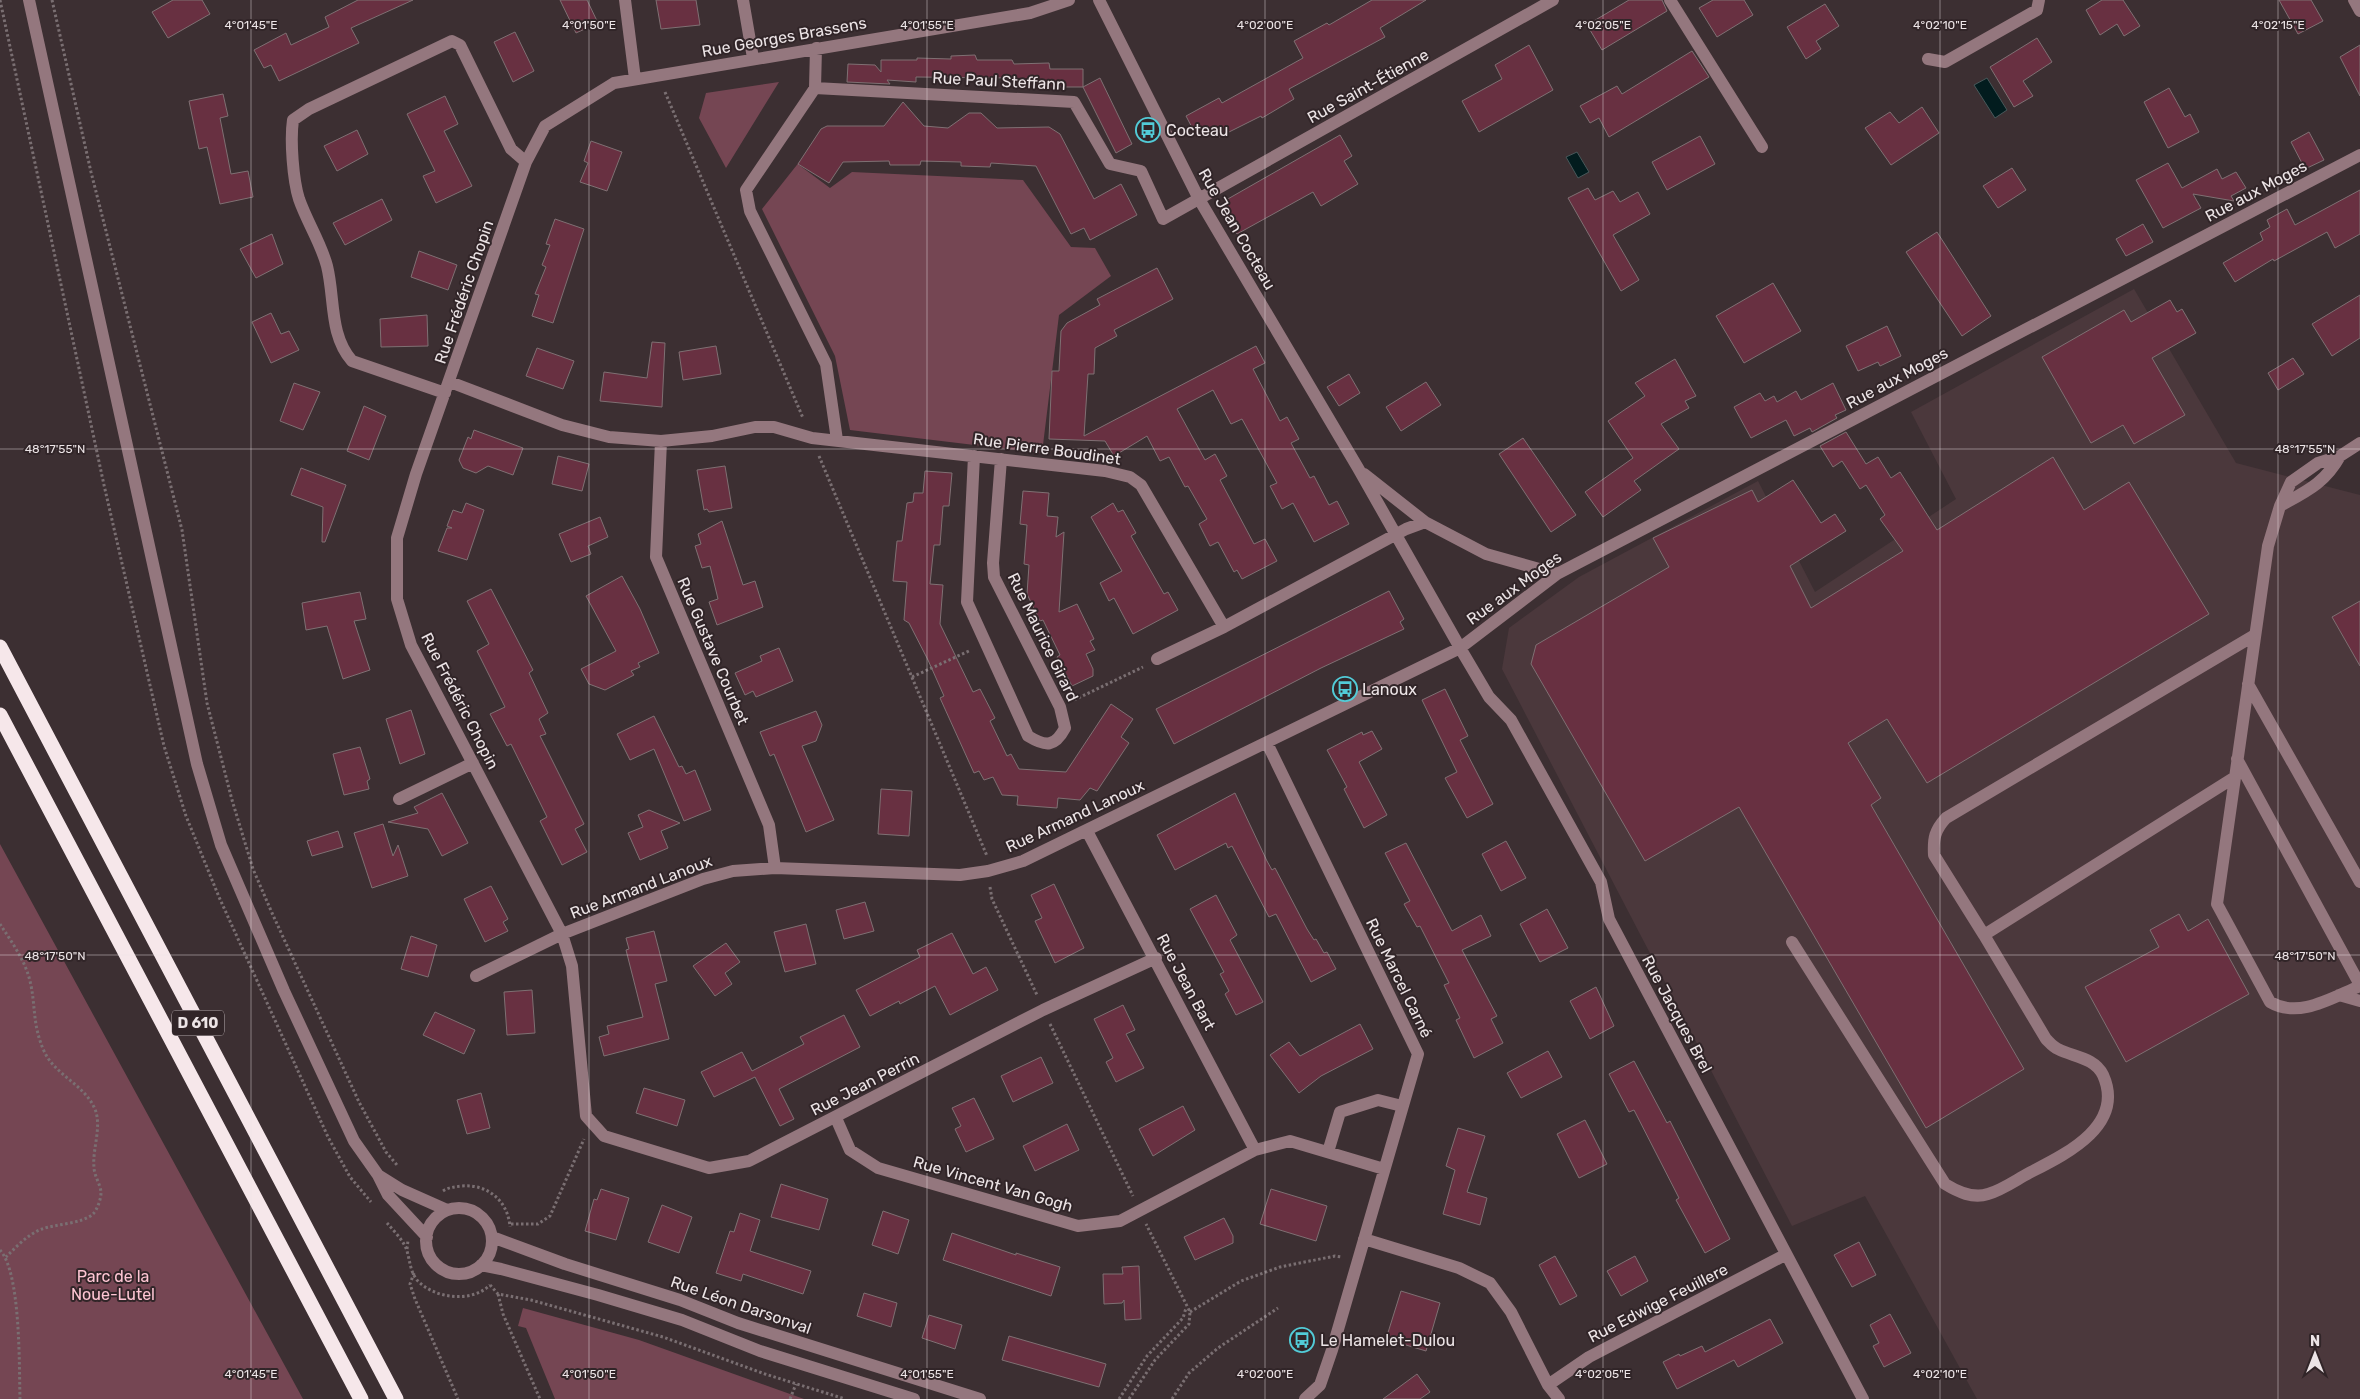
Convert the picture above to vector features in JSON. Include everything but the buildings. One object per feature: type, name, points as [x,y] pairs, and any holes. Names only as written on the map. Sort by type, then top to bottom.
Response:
[{"type":"highway","name":"D 610","points":[[0,647],[396,1399]]},
{"type":"highway","name":"D 610","points":[[0,715],[361,1399]]},
{"type":"street","points":[[29,0],[197,764],[221,845],[284,991],[354,1141],[378,1175],[388,1195],[426,1237]]},
{"type":"street","points":[[626,0],[636,79]]},
{"type":"street","points":[[743,0],[752,58]]},
{"type":"street","name":"Rue Georges Brassens","points":[[545,126],[614,83],[752,58],[1030,13],[1069,0]]},
{"type":"street","name":"Rue Jean Cocteau","points":[[1099,0],[1199,199],[1358,468],[1394,535],[1460,648]]},
{"type":"street","name":"Rue Saint-Étienne","points":[[1199,199],[1553,0]]},
{"type":"street","points":[[1670,0],[1762,147]]},
{"type":"street","points":[[1928,59],[1945,62],[1953,58],[2037,10],[2039,0]]},
{"type":"street","points":[[2354,0],[2360,11]]},
{"type":"street","name":"Rue Pierre Boudinet","points":[[526,162],[511,149],[460,45],[452,41],[309,109],[293,120],[290,136],[299,198],[326,263],[332,288],[335,327],[344,351],[352,360],[448,388],[562,425],[610,437],[661,441],[712,436],[755,427],[774,426],[812,438],[1105,471],[1130,477],[1140,485],[1224,627]]},
{"type":"street","points":[[816,48],[815,88],[746,190],[750,211],[826,364],[837,440]]},
{"type":"street","name":"Rue Paul Steffann","points":[[815,88],[1074,102],[1110,164],[1140,171],[1163,219],[1199,199]]},
{"type":"street","name":"Rue Frédéric Chopin","points":[[545,126],[526,162],[448,388],[416,474],[397,538],[397,599],[411,644],[562,934],[572,966],[589,1120]]},
{"type":"street","name":"Rue aux Moges","points":[[1460,648],[1557,574],[2360,155]]},
{"type":"street","name":"Rue Gustave Courbet","points":[[661,441],[656,557],[769,825],[775,868]]},
{"type":"street","points":[[2238,759],[2360,986],[2303,1010],[2282,1009],[2270,1002],[2216,904],[2268,546],[2280,506],[2291,482],[2318,463],[2340,456],[2360,443]]},
{"type":"street","name":"Rue Maurice Girard","points":[[974,456],[967,602],[1028,736],[1039,743],[1051,744],[1060,738],[1065,728],[1060,707],[994,577],[993,562],[1001,459]]},
{"type":"street","name":"Rue Jean Cocteau","points":[[1358,468],[1425,522],[1486,554],[1557,574]]},
{"type":"street","points":[[1157,659],[1224,627],[1394,535],[1425,522]]},
{"type":"street","points":[[1792,942],[1945,1184],[1969,1196],[1988,1195],[2070,1151],[2086,1140],[2106,1110],[2106,1088],[2103,1075],[2095,1064],[2057,1049],[2046,1039],[1934,855],[1933,840],[1936,829],[1946,818],[2255,635]]},
{"type":"street","name":"Rue Armand Lanoux","points":[[476,976],[562,934],[703,879],[733,871],[775,868],[960,875],[988,871],[1023,862],[1460,648]]},
{"type":"street","name":"Rue Jacques Brel","points":[[1460,648],[1489,697],[1511,720],[1600,882],[1609,920],[1862,1399]]},
{"type":"street","points":[[2248,684],[2360,882]]},
{"type":"street","name":"Rue Marcel Carné","points":[[1266,743],[1418,1054],[1334,1346],[1320,1385],[1306,1399]]},
{"type":"street","points":[[399,800],[472,763]]},
{"type":"street","points":[[1984,935],[2235,777]]},
{"type":"street","name":"Rue Jean Bart","points":[[1087,831],[1156,958],[1255,1150]]},
{"type":"street","name":"Rue Jean Perrin","points":[[589,1120],[604,1136],[709,1168],[749,1161],[1044,1010],[1156,958]]},
{"type":"street","points":[[2339,995],[2360,1001]]},
{"type":"street","points":[[1328,1152],[1340,1112],[1378,1100],[1402,1106]]},
{"type":"street","name":"Rue Vincent Van Gogh","points":[[836,1118],[850,1150],[878,1168],[1078,1226],[1120,1221],[1255,1150],[1290,1141],[1384,1169]]},
{"type":"street","points":[[378,1175],[402,1190],[447,1210],[467,1209],[476,1212],[489,1227],[492,1237],[492,1248],[481,1266],[466,1272],[449,1272],[431,1258],[427,1248],[426,1237],[433,1221],[447,1210]]},
{"type":"street","name":"Rue Léon Darsonval","points":[[492,1237],[680,1300],[738,1323],[980,1399]]},
{"type":"street","points":[[1364,1239],[1459,1268],[1490,1283],[1511,1312],[1548,1385],[1559,1399]]},
{"type":"street","name":"Rue Edwige Feuillere","points":[[1548,1385],[1589,1357],[1786,1255]]},
{"type":"street","name":"Rue Léon Darsonval","points":[[481,1266],[502,1269],[682,1320],[760,1351],[914,1399]]},
{"type":"street","name":"Rue Marcel Carné","points":[[1320,1385],[1322,1399]]},
{"type":"path","points":[[52,0],[91,172],[182,530],[207,703],[232,800],[257,878],[359,1102],[386,1152],[404,1170]]},
{"type":"path","points":[[660,75],[681,132],[987,853],[992,899],[1140,1212],[1190,1312],[1189,1324],[1155,1360],[1129,1399]]},
{"type":"path","points":[[912,677],[985,643]]},
{"type":"path","points":[[1060,707],[1157,659]]},
{"type":"path","points":[[0,924],[21,958],[30,980],[35,1028],[44,1053],[58,1070],[79,1088],[94,1108],[97,1130],[93,1152],[94,1170],[101,1192],[98,1205],[92,1214],[70,1223],[41,1229],[17,1245],[6,1257]]},
{"type":"path","points":[[510,1224],[538,1224],[550,1216],[589,1120]]},
{"type":"path","points":[[440,1186],[469,1186],[492,1192],[505,1206],[510,1224],[510,1244]]},
{"type":"path","points":[[426,1202],[448,1187]]},
{"type":"path","points":[[413,1221],[407,1249],[414,1274],[418,1280],[433,1291],[454,1297],[472,1296],[490,1286],[502,1269]]},
{"type":"path","points":[[0,1250],[6,1257],[16,1307],[20,1399]]},
{"type":"path","points":[[1190,1312],[1241,1281],[1280,1267],[1335,1256],[1358,1260]]},
{"type":"path","points":[[414,1274],[410,1284],[415,1299],[458,1399]]},
{"type":"path","points":[[490,1286],[498,1294],[503,1314],[540,1399]]},
{"type":"path","points":[[498,1294],[531,1300],[664,1337],[796,1384],[845,1399]]},
{"type":"path","points":[[1119,1399],[1147,1356],[1183,1318],[1186,1307]]},
{"type":"path","points":[[1172,1399],[1189,1373],[1204,1360],[1218,1348],[1278,1308]]},
{"type":"path","points":[[790,1399],[796,1384]]},
{"type":"shaded area","points":[[2134,289],[2236,463],[2360,495],[2360,1399],[1977,1399],[1865,1196],[1792,1226],[1502,669],[1509,628],[1579,577],[1758,481],[1815,592],[1956,499],[1911,412]]},
{"type":"green space","points":[[779,82],[726,168],[699,118],[706,93]]},
{"type":"green space","points":[[800,161],[799,165],[830,188],[852,172],[1023,180],[1071,247],[1095,248],[1111,276],[1059,315],[1042,453],[850,430],[835,356],[762,209]]},
{"type":"green space","name":"Parc de la Noue-Lutel","points":[[0,844],[303,1399],[0,1399]]},
{"type":"green space","points":[[523,1308],[639,1340],[804,1399],[555,1399],[526,1328],[518,1326]]},
{"type":"water","points":[[1987,78],[2007,110],[1995,118],[1974,85]]},
{"type":"water","points":[[1577,152],[1589,172],[1578,178],[1566,157]]},
{"type":"place","name":"Cocteau","points":[[1148,130]]},
{"type":"place","name":"Lanoux","points":[[1345,689]]},
{"type":"place","name":"Le Hamelet-Dulou","points":[[1302,1340]]}]
